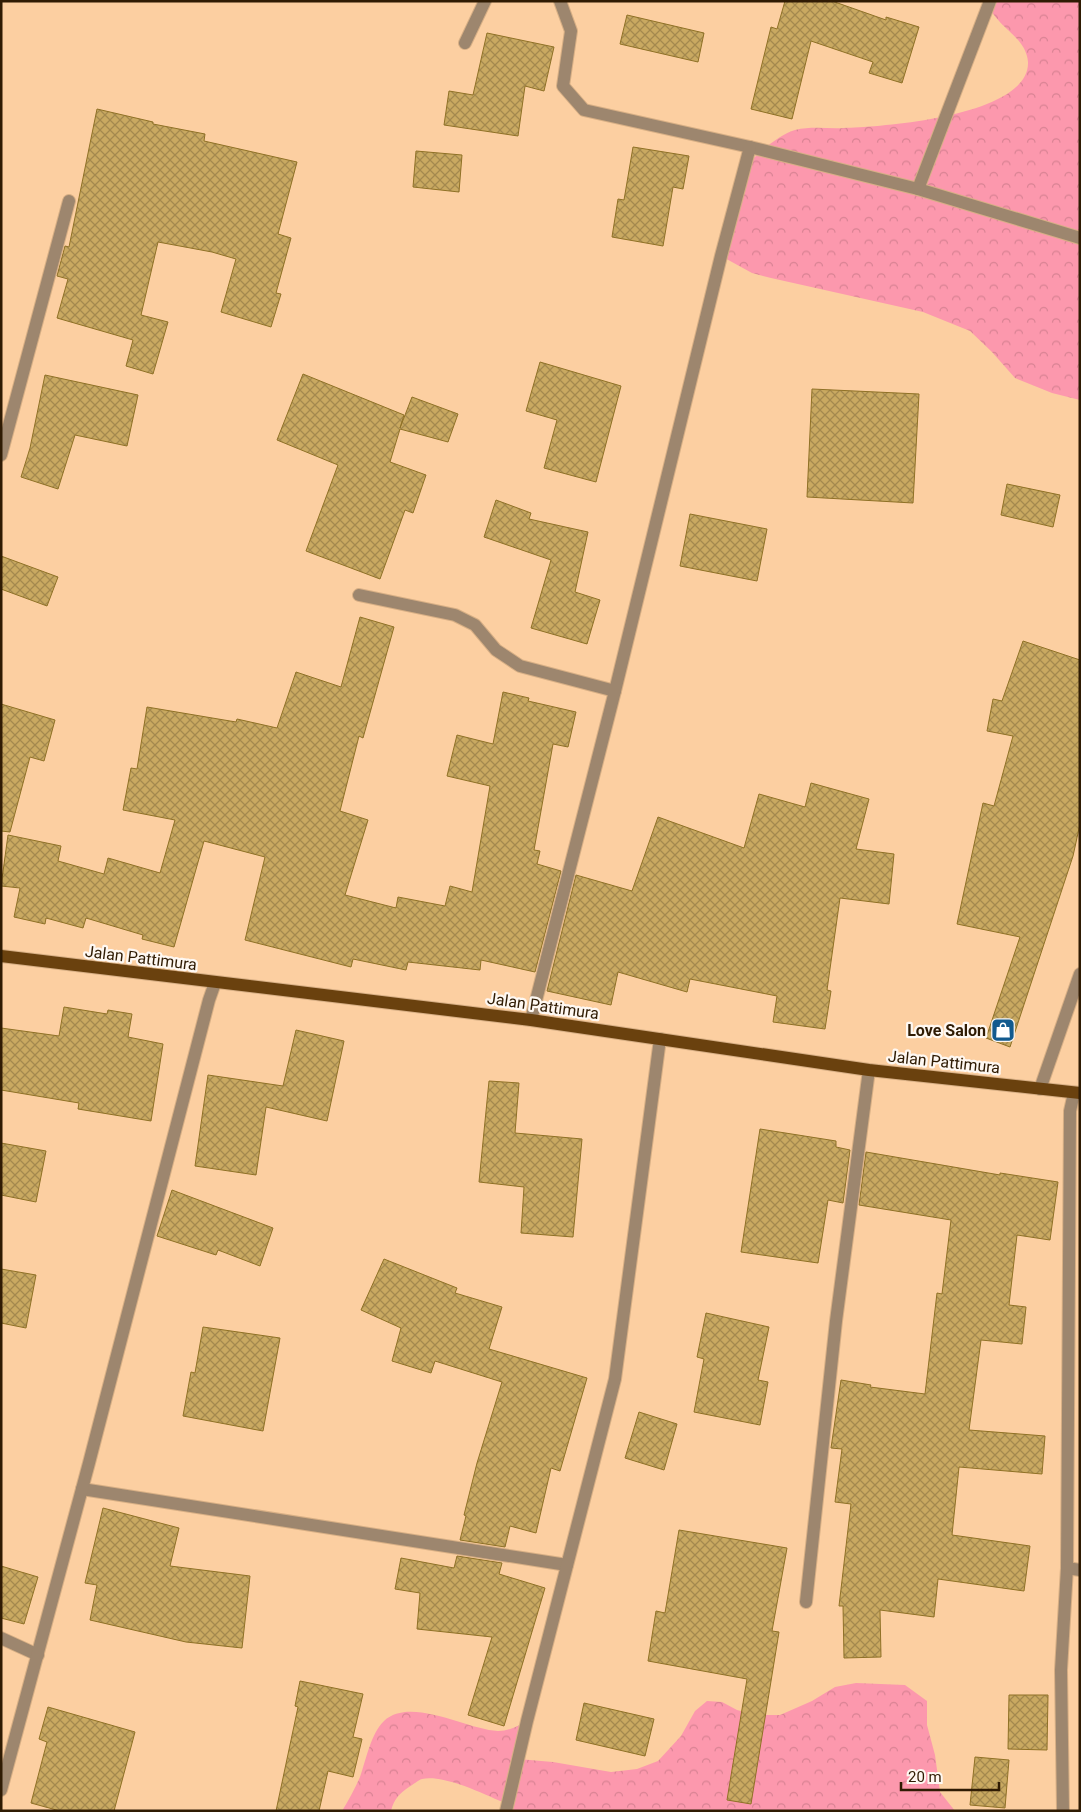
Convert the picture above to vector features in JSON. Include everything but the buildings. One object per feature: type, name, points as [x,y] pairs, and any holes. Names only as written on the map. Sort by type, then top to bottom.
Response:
[{"type":"main road","name":"Jalan Pattimura","points":[[1,956],[531,1020],[869,1070],[1077,1093]]},
{"type":"street","points":[[466,43],[485,1]]},
{"type":"street","points":[[560,1],[571,31],[563,86],[584,110],[750,147],[918,189],[1080,238]]},
{"type":"street","points":[[918,189],[990,1]]},
{"type":"street","points":[[531,1020],[615,691],[721,256],[750,147]]},
{"type":"street","points":[[1,455],[69,200]]},
{"type":"street","points":[[359,595],[455,615],[475,625],[496,650],[520,666],[615,691]]},
{"type":"street","points":[[1040,1089],[1080,974]]},
{"type":"street","points":[[1,1790],[215,983]]},
{"type":"street","points":[[506,1811],[527,1721],[615,1379],[660,1039]]},
{"type":"street","points":[[806,1602],[837,1312],[869,1070]]},
{"type":"street","points":[[1063,1811],[1062,1670],[1074,1569],[1070,1111],[1077,1093]]},
{"type":"street","points":[[82,1489],[567,1565]]},
{"type":"street","points":[[1,1638],[38,1655]]},
{"type":"green space","points":[[987,1],[1080,1],[1080,400],[1052,393],[1015,378],[970,331],[923,312],[752,273],[721,256],[741,173],[761,152],[782,136],[801,129],[889,125],[951,115],[981,106],[1006,95],[1022,80],[1028,62],[1026,53],[1016,38],[996,18]]},
{"type":"green space","points":[[856,1683],[905,1685],[927,1701],[927,1725],[935,1755],[940,1792],[955,1811],[506,1811],[507,1804],[465,1786],[431,1778],[420,1780],[402,1792],[395,1800],[391,1811],[342,1811],[360,1777],[369,1747],[379,1726],[395,1714],[409,1712],[424,1713],[498,1731],[510,1729],[527,1721],[518,1759],[553,1762],[611,1772],[637,1769],[658,1761],[681,1736],[695,1711],[707,1701],[722,1702],[737,1710],[757,1715],[780,1715],[812,1701],[835,1687]]},
{"type":"place","name":"Love Salon","points":[[1003,1030]]}]
